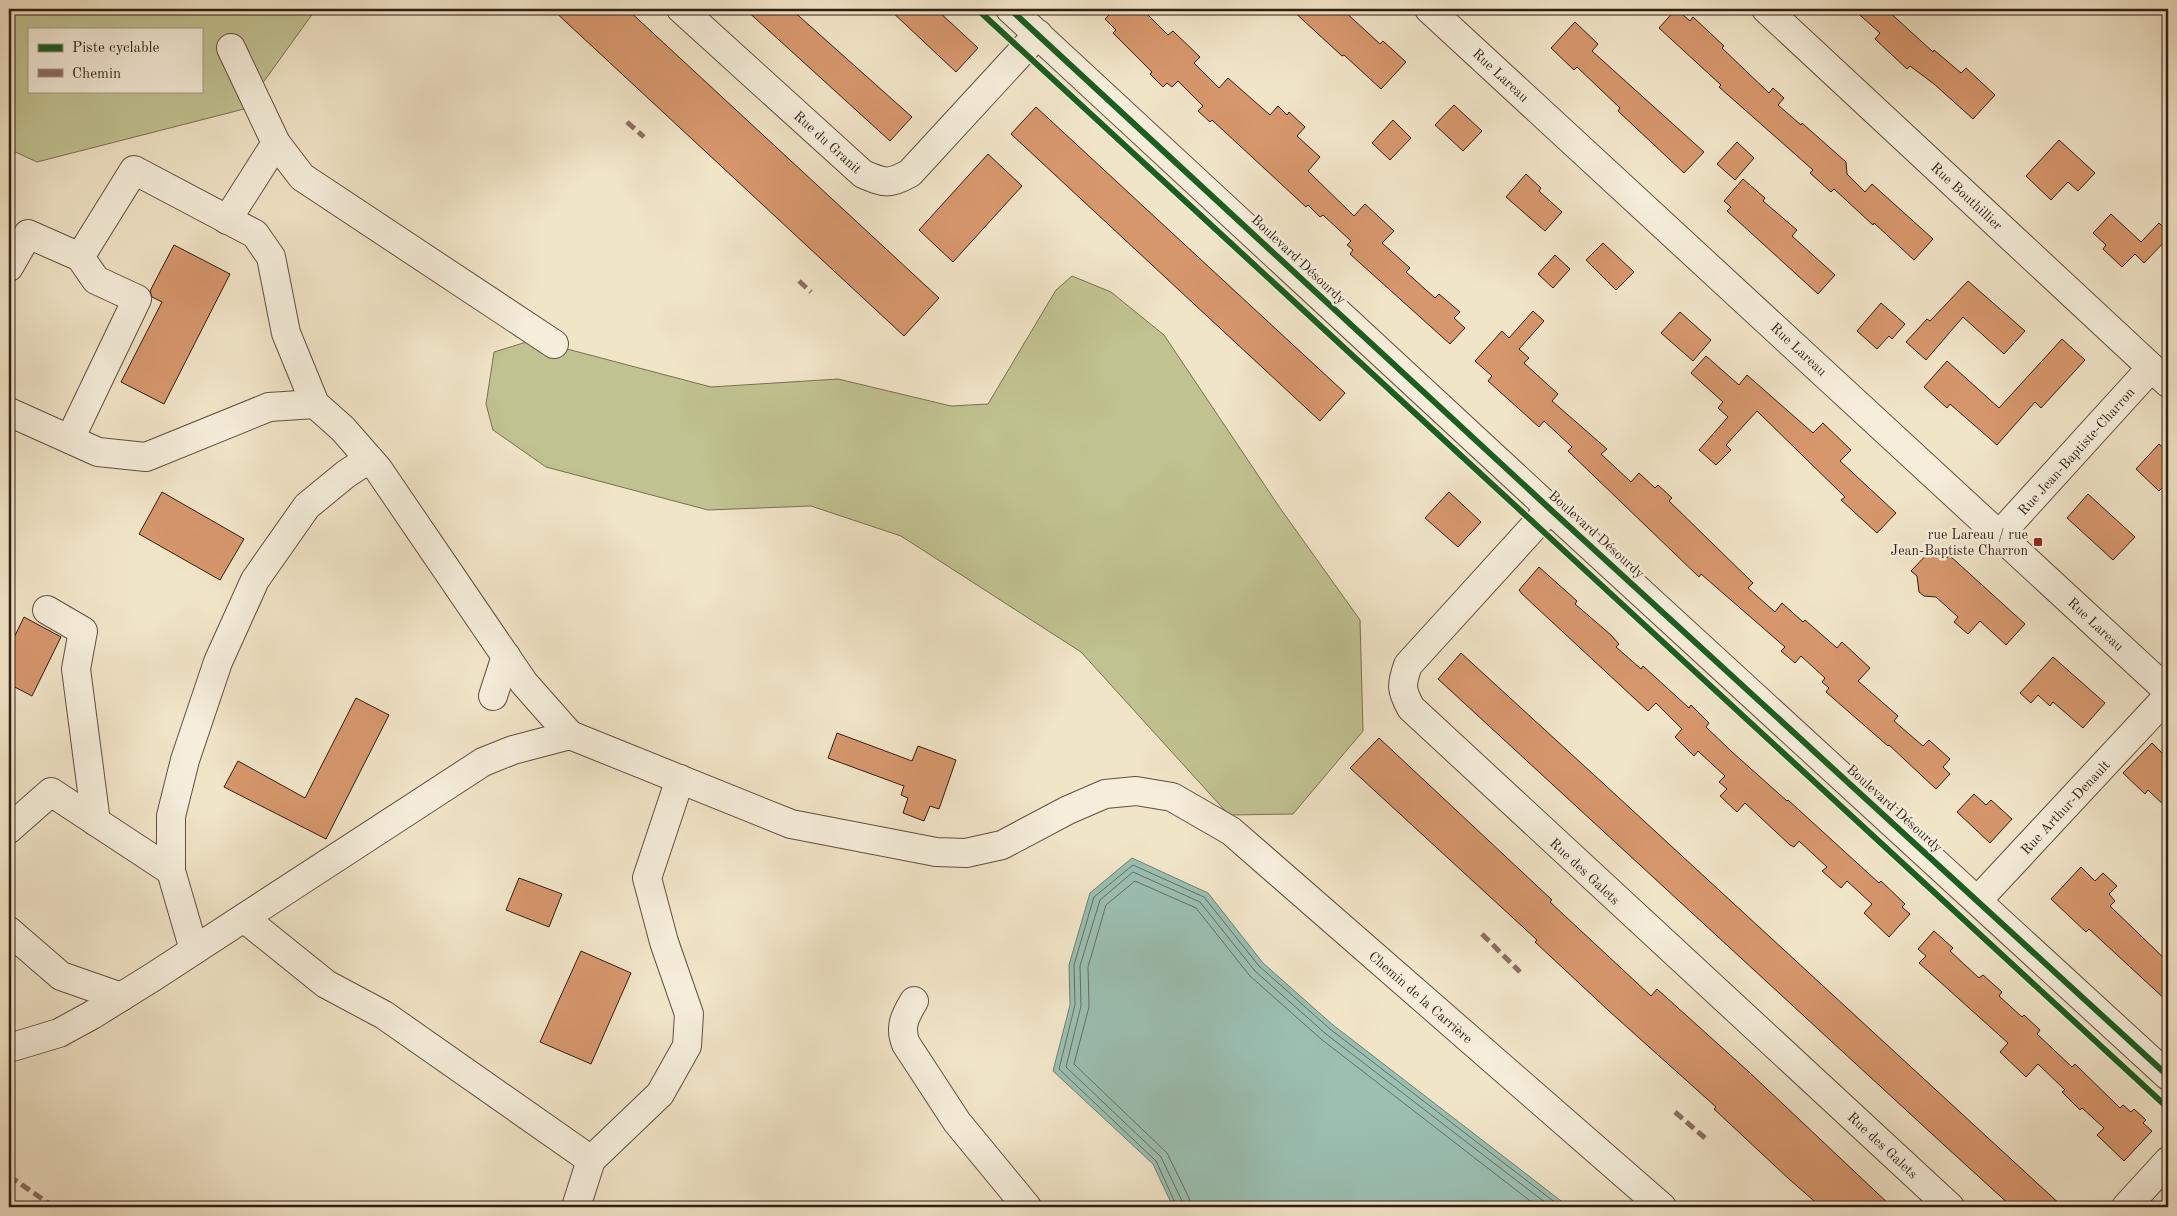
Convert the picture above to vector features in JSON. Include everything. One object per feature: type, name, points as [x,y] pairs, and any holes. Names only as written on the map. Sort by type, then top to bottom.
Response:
[{"type":"street","name":"Rue du Granit","points":[[681,9],[863,174],[887,183],[896,181],[910,173],[1038,34]]},
{"type":"street","name":"Boulevard Désourdy","points":[[1010,9],[1550,509],[2168,1076]]},
{"type":"street","name":"Rue Lareau","points":[[1429,9],[2168,690]]},
{"type":"street","name":"Rue Bouthillier","points":[[1766,9],[2160,376]]},
{"type":"street","points":[[231,48],[276,144],[302,177],[554,344]]},
{"type":"street","points":[[227,220],[276,144]]},
{"type":"street","points":[[9,1048],[59,1033],[121,997],[483,762],[513,750],[570,735],[524,683],[378,469],[343,429],[315,404],[286,333],[271,257],[255,234],[134,170],[80,257]]},
{"type":"street","points":[[9,267],[28,234],[80,257],[96,280],[137,299],[70,439]]},
{"type":"street","name":"Rue Jean-Baptiste-Charron","points":[[2000,534],[2160,376]]},
{"type":"street","points":[[9,412],[98,452],[146,457],[269,407],[315,404]]},
{"type":"street","points":[[194,950],[171,872],[170,816],[185,760],[218,662],[255,580],[307,506],[346,474],[369,459]]},
{"type":"street","name":"Rue des Galets","points":[[1550,509],[1408,665],[1402,680],[1402,692],[1411,708],[1950,1207]]},
{"type":"street","points":[[47,610],[83,631],[76,669],[96,822]]},
{"type":"street","points":[[494,696],[506,656]]},
{"type":"street","name":"Rue Arthur-Denault","points":[[1978,900],[2168,696]]},
{"type":"street","name":"Chemin de la Carrière","points":[[570,735],[791,824],[936,852],[966,853],[1002,845],[1068,810],[1105,794],[1136,791],[1172,798],[1231,830],[1662,1207]]},
{"type":"street","points":[[576,1207],[591,1160],[660,1094],[687,1046],[689,1014],[664,942],[647,878],[680,779]]},
{"type":"street","points":[[9,829],[51,792],[171,872]]},
{"type":"street","points":[[244,918],[326,984],[384,1015],[591,1160]]},
{"type":"street","points":[[9,931],[61,976],[121,997]]},
{"type":"street","points":[[914,1001],[903,1020],[902,1034],[906,1044],[957,1122],[1027,1207]]},
{"type":"street","points":[[2126,1207],[2168,1162]]},
{"type":"green space","points":[[9,9],[316,9],[244,109],[37,162],[9,149]]},
{"type":"green space","points":[[1072,276],[1111,292],[1164,335],[1280,508],[1360,620],[1363,731],[1293,814],[1229,815],[1081,652],[901,536],[811,506],[708,510],[546,467],[493,430],[486,404],[494,352],[533,340],[711,387],[838,379],[951,406],[988,404],[1056,290]]},
{"type":"water","points":[[1132,858],[1208,893],[1263,963],[1333,1025],[1569,1207],[1173,1207],[1153,1164],[1053,1071],[1070,1005],[1069,965],[1090,893]]},
{"type":"building","points":[[552,9],[627,9],[939,298],[904,336]]},
{"type":"building","points":[[745,9],[791,9],[912,117],[890,141]]},
{"type":"building","points":[[889,9],[936,9],[978,48],[956,72]]},
{"type":"building","points":[[1115,9],[1142,9],[1168,35],[1173,31],[1200,57],[1194,63],[1219,88],[1228,78],[1270,115],[1278,106],[1287,115],[1289,112],[1305,127],[1297,136],[1320,157],[1308,171],[1354,216],[1365,204],[1394,231],[1382,243],[1410,268],[1406,272],[1435,298],[1439,294],[1460,312],[1454,318],[1465,328],[1450,344],[1350,254],[1353,250],[1347,245],[1351,241],[1323,215],[1320,217],[1308,205],[1306,207],[1212,120],[1210,122],[1198,111],[1203,106],[1178,81],[1172,87],[1167,83],[1163,87],[1150,74],[1152,72],[1113,33],[1116,30],[1105,19]]},
{"type":"building","points":[[1291,9],[1342,9],[1380,44],[1383,41],[1406,62],[1381,89]]},
{"type":"building","points":[[1676,9],[1690,21],[1693,17],[1769,93],[1773,88],[1784,98],[1778,105],[1801,125],[1802,123],[1846,162],[1847,174],[1865,192],[1872,184],[1933,239],[1914,260],[1834,189],[1831,192],[1810,173],[1813,170],[1719,87],[1721,85],[1659,28]]},
{"type":"building","points":[[1853,9],[1886,9],[1933,52],[1934,50],[1961,73],[1966,68],[1995,95],[1973,119],[1934,84],[1910,66],[1907,69],[1875,39],[1880,33]]},
{"type":"building","points":[[1575,22],[1598,44],[1592,51],[1704,152],[1684,173],[1618,111],[1620,108],[1577,67],[1574,70],[1551,48]]},
{"type":"building","points":[[1454,105],[1482,131],[1463,151],[1435,125]]},
{"type":"building","points":[[1036,107],[1345,393],[1320,421],[1011,134]]},
{"type":"building","points":[[1393,120],[1411,138],[1390,160],[1372,143]]},
{"type":"building","points":[[2059,140],[2095,173],[2078,191],[2068,182],[2051,200],[2026,176]]},
{"type":"building","points":[[1737,142],[1754,158],[1735,180],[1717,164]]},
{"type":"building","points":[[988,154],[1022,186],[953,262],[919,230]]},
{"type":"building","points":[[1526,174],[1541,188],[1539,191],[1562,212],[1545,231],[1506,197]]},
{"type":"building","points":[[1743,179],[1765,198],[1763,201],[1797,230],[1792,236],[1835,275],[1818,294],[1727,211],[1731,207],[1724,201]]},
{"type":"building","points":[[2111,214],[2141,242],[2159,223],[2168,232],[2168,238],[2144,263],[2135,254],[2122,267],[2103,249],[2106,245],[2093,233]]},
{"type":"building","points":[[1603,243],[1634,272],[1616,290],[1586,260]]},
{"type":"building","points":[[174,245],[230,274],[164,404],[121,382],[162,302],[152,297],[150,291]]},
{"type":"building","points":[[1555,255],[1570,269],[1553,288],[1538,274]]},
{"type":"building","points":[[1968,281],[2025,331],[2004,354],[1963,317],[1926,360],[1906,342],[1927,319],[1930,321]]},
{"type":"building","points":[[1881,303],[1905,324],[1892,339],[1889,336],[1877,349],[1857,331]]},
{"type":"building","points":[[1533,311],[1544,321],[1519,349],[1529,358],[1524,363],[1558,394],[1552,401],[1607,449],[1601,454],[1631,482],[1639,473],[1655,488],[1658,485],[1672,498],[1669,501],[1753,583],[1748,588],[1775,612],[1782,603],[1837,648],[1842,642],[1870,668],[1858,681],[1898,716],[1894,721],[1923,746],[1929,740],[1950,759],[1943,767],[1950,774],[1936,789],[1889,745],[1826,692],[1829,688],[1822,682],[1825,678],[1801,656],[1795,663],[1781,651],[1785,647],[1701,574],[1699,577],[1568,451],[1572,447],[1544,421],[1539,427],[1488,381],[1492,376],[1475,361],[1502,331],[1509,338]]},
{"type":"building","points":[[1680,312],[1711,340],[1693,361],[1661,333]]},
{"type":"building","points":[[2062,339],[2085,360],[2041,408],[2035,402],[1997,445],[1950,404],[1947,408],[1924,387],[1947,361],[1999,408]]},
{"type":"building","points":[[1706,356],[1739,385],[1747,375],[1813,433],[1823,423],[1851,450],[1840,461],[1896,513],[1877,533],[1841,500],[1845,497],[1757,411],[1726,445],[1731,450],[1716,465],[1699,450],[1728,417],[1718,408],[1723,402],[1691,373]]},
{"type":"building","points":[[2159,444],[2168,452],[2168,482],[2159,491],[2136,469]]},
{"type":"building","points":[[162,492],[244,539],[220,580],[139,534]]},
{"type":"building","points":[[1449,492],[1481,522],[1458,547],[1425,518]]},
{"type":"building","points":[[2088,494],[2135,537],[2113,560],[2067,518]]},
{"type":"building","points":[[1934,547],[1947,558],[1949,555],[2025,624],[2006,645],[1980,621],[1968,634],[1954,622],[1958,617],[1936,597],[1924,596],[1919,592],[1917,576],[1911,571]]},
{"type":"building","points":[[1539,567],[1577,601],[1575,604],[1611,635],[1619,644],[1616,647],[1641,669],[1643,666],[1689,708],[1691,705],[1709,723],[1706,727],[1731,751],[1905,904],[1902,907],[1910,914],[1889,937],[1864,913],[1872,904],[1847,881],[1841,888],[1822,871],[1827,867],[1799,841],[1794,847],[1790,845],[1745,803],[1737,812],[1720,796],[1727,789],[1719,782],[1725,776],[1698,751],[1694,756],[1675,737],[1682,729],[1656,703],[1648,711],[1522,594],[1519,590]]},
{"type":"building","points":[[24,617],[61,637],[32,696],[9,684],[9,648]]},
{"type":"building","points":[[1461,653],[2063,1207],[2012,1207],[1944,1145],[1438,679]]},
{"type":"building","points":[[2053,657],[2105,703],[2083,728],[2053,702],[2050,706],[2038,695],[2031,703],[2020,693]]},
{"type":"building","points":[[356,698],[389,715],[326,839],[224,787],[238,761],[305,798]]},
{"type":"building","points":[[837,733],[912,761],[918,746],[956,760],[939,809],[930,806],[924,821],[903,813],[908,798],[901,795],[904,786],[828,758]]},
{"type":"building","points":[[1379,738],[1552,900],[1550,902],[1651,996],[1657,989],[1749,1072],[1892,1207],[1821,1207],[1789,1179],[1714,1109],[1716,1107],[1609,1011],[1535,942],[1537,940],[1350,768]]},
{"type":"building","points":[[2152,743],[2168,759],[2168,809],[2148,790],[2145,794],[2123,773]]},
{"type":"building","points":[[1974,794],[1986,805],[1991,800],[2012,819],[1990,843],[1957,812]]},
{"type":"building","points":[[2081,867],[2095,881],[2103,873],[2117,886],[2109,894],[2115,901],[2110,906],[2168,962],[2168,1002],[2089,929],[2086,932],[2051,899]]},
{"type":"building","points":[[519,878],[562,894],[549,927],[506,910]]},
{"type":"building","points":[[1934,931],[1953,948],[1950,951],[1979,978],[1983,975],[2002,992],[1999,996],[2040,1030],[2037,1034],[2072,1067],[2075,1064],[2120,1108],[2123,1105],[2131,1112],[2134,1109],[2146,1120],[2143,1123],[2152,1131],[2124,1161],[2097,1135],[2104,1128],[2082,1108],[2080,1110],[2062,1092],[2065,1090],[2038,1064],[2026,1077],[2000,1052],[2008,1043],[1919,963],[1926,956],[1918,949]]},
{"type":"building","points":[[581,951],[631,973],[591,1064],[540,1042]]},
{"type":"marked path","points":[[627,122],[644,137]]},
{"type":"marked path","points":[[799,281],[811,292]]},
{"type":"marked path","points":[[1482,934],[1520,972]]},
{"type":"marked path","points":[[1675,1112],[1705,1138]]},
{"type":"marked path","points":[[9,1176],[54,1207]]},
{"type":"cycle path","points":[[977,9],[2168,1108]]},
{"type":"cycle path","points":[[1010,9],[1550,509],[2168,1076]]},
{"type":"place","name":"rue Lareau / rue Jean-Baptiste Charron","points":[[2038,542]]}]
